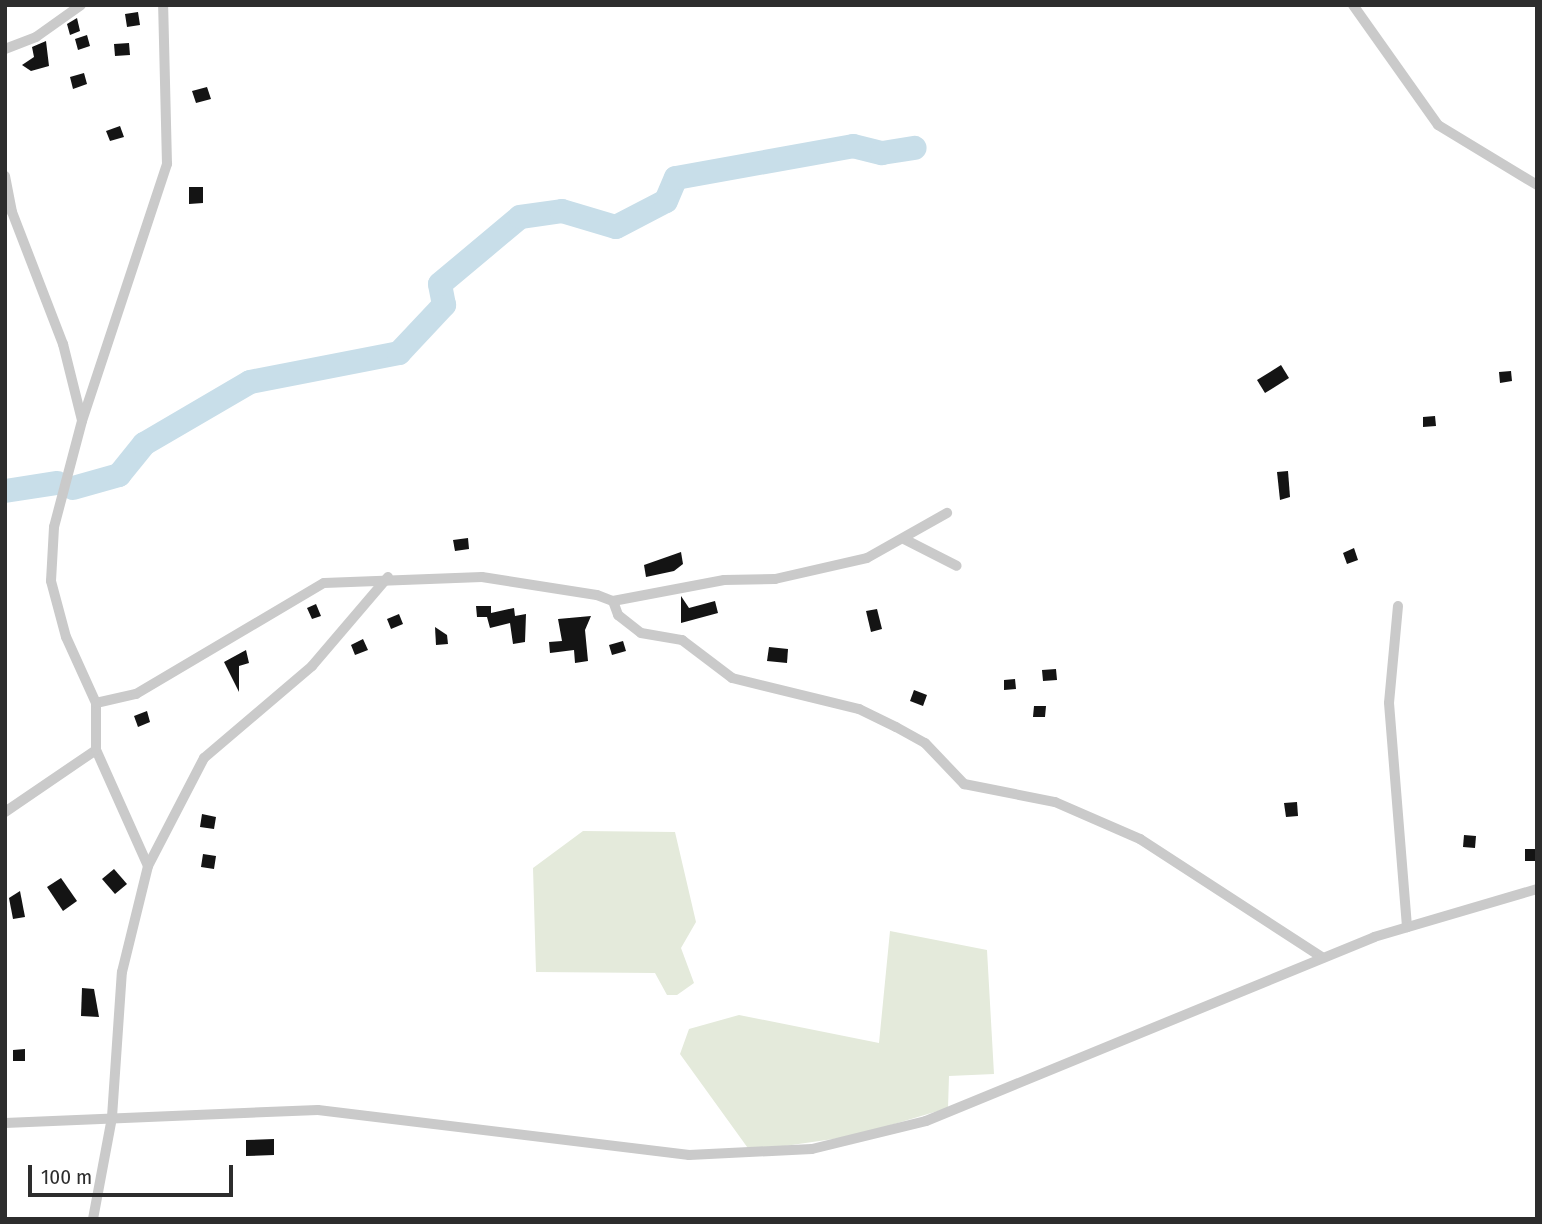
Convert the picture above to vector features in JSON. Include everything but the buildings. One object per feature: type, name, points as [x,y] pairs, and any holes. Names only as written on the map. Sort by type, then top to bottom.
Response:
[{"type":"street","points":[[5,49],[36,37],[81,5]]},
{"type":"street","points":[[148,866],[96,750],[96,703],[66,637],[51,581],[54,527],[82,421],[167,164],[163,5]]},
{"type":"street","points":[[1353,5],[1438,125],[1537,185]]},
{"type":"street","points":[[5,176],[9,209],[39,271],[82,421]]},
{"type":"street","points":[[96,703],[136,694],[324,583],[388,577],[482,577],[613,601],[724,580],[775,579],[867,558],[904,540],[947,513]]},
{"type":"street","points":[[904,540],[957,566]]},
{"type":"street","points":[[93,1219],[111,1117],[122,972],[148,866],[204,758],[312,666],[388,577]]},
{"type":"street","points":[[613,601],[618,615],[641,633],[682,640],[732,678],[859,709],[896,727],[925,743],[964,784],[1055,802],[1140,839],[1323,958]]},
{"type":"street","points":[[1398,606],[1389,703],[1407,927]]},
{"type":"street","points":[[5,812],[96,750]]},
{"type":"street","points":[[5,1123],[111,1117],[358,1112],[689,1154],[765,1156],[926,1121],[1323,958],[1407,927],[1537,889]]},
{"type":"green space","points":[[583,831],[675,832],[696,922],[681,948],[694,983],[677,995],[667,995],[655,973],[536,972],[533,868]]},
{"type":"green space","points":[[890,931],[987,950],[994,1074],[949,1076],[948,1108],[854,1136],[750,1151],[680,1054],[689,1029],[739,1015],[879,1043]]},
{"type":"waterway","points":[[73,488],[119,475],[144,444],[250,382],[399,353],[444,305],[440,284],[520,217],[562,211],[616,227],[666,201],[676,178],[853,146],[882,153],[915,148]]},
{"type":"waterway","points":[[5,491],[57,483]]}]
